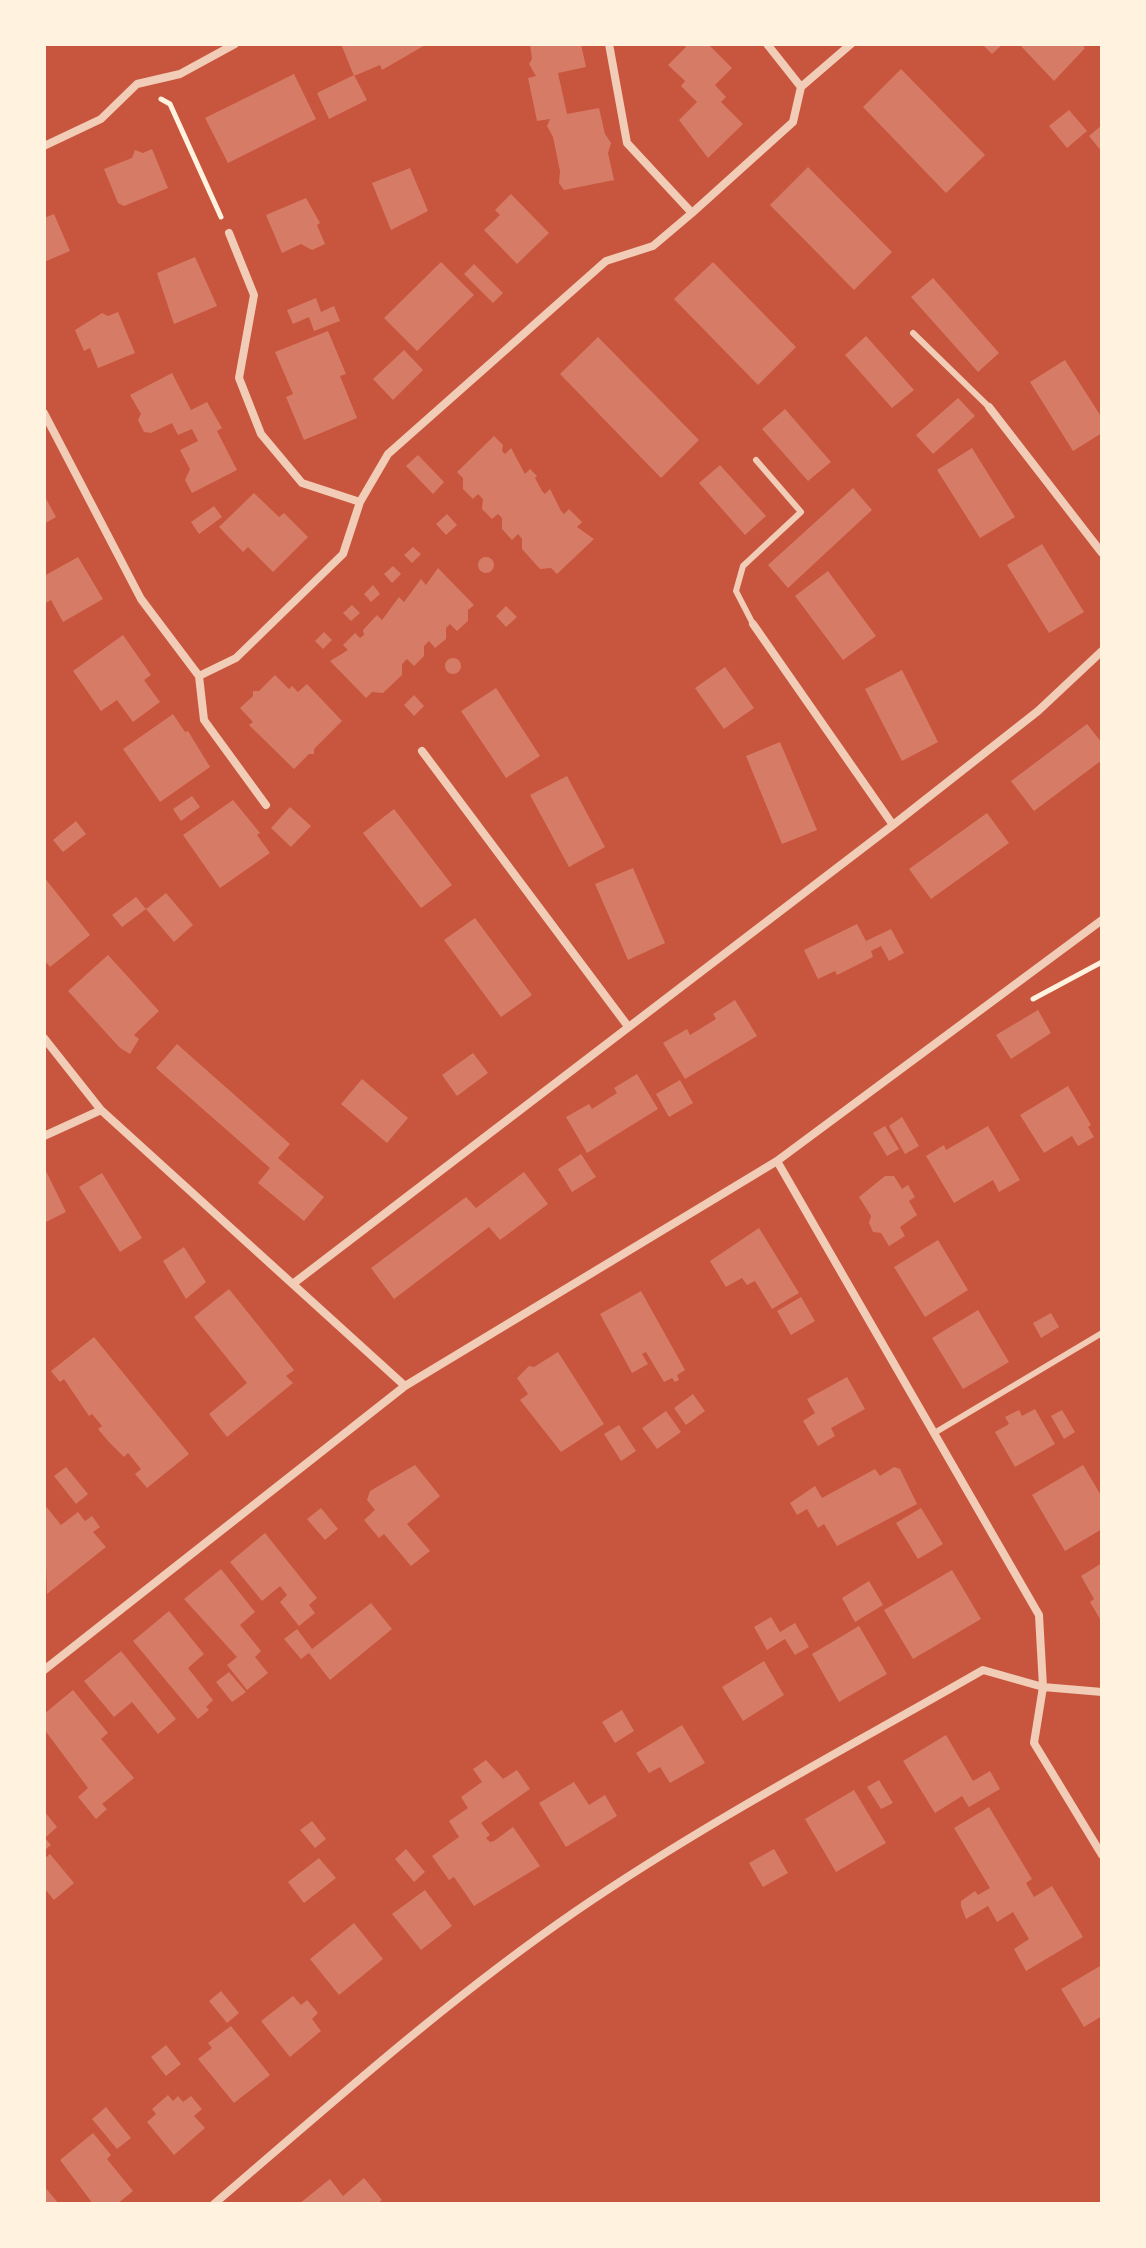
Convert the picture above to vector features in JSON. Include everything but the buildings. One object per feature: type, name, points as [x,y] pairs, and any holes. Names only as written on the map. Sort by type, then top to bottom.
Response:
[{"type":"street","points":[[44,146],[101,119],[137,84],[180,74],[235,44]]},
{"type":"street","points":[[609,44],[627,143],[692,213]]},
{"type":"street","points":[[767,44],[801,87]]},
{"type":"street","points":[[199,676],[236,658],[343,554],[360,502],[388,454],[606,261],[653,246],[692,213],[793,122],[801,87],[851,44]]},
{"type":"street","points":[[229,233],[254,295],[239,378],[261,434],[302,483],[360,502]]},
{"type":"street","points":[[989,407],[1102,553]]},
{"type":"street","points":[[44,413],[141,599],[199,676],[204,720],[266,805]]},
{"type":"street","points":[[753,624],[893,825]]},
{"type":"street","points":[[294,1283],[627,1025],[893,825],[1038,711],[1102,651]]},
{"type":"street","points":[[422,751],[627,1025]]},
{"type":"street","points":[[44,1670],[405,1386],[777,1161],[1102,920]]},
{"type":"street","points":[[44,1038],[101,1110],[405,1386]]},
{"type":"street","points":[[44,1136],[101,1110]]},
{"type":"street","points":[[777,1161],[1039,1615],[1043,1687],[1034,1743],[1102,1855]]},
{"type":"street","points":[[214,2204],[451,2001],[591,1902],[717,1823],[983,1670],[1043,1687],[1102,1692]]},
{"type":"lane","points":[[913,333],[989,407]]},
{"type":"lane","points":[[753,624],[736,591],[743,566],[801,512],[756,460]]},
{"type":"lane","points":[[936,1432],[1102,1333]]},
{"type":"path","points":[[137,84],[170,104],[229,233]]},
{"type":"path","points":[[1025,1003],[1102,962]]}]
